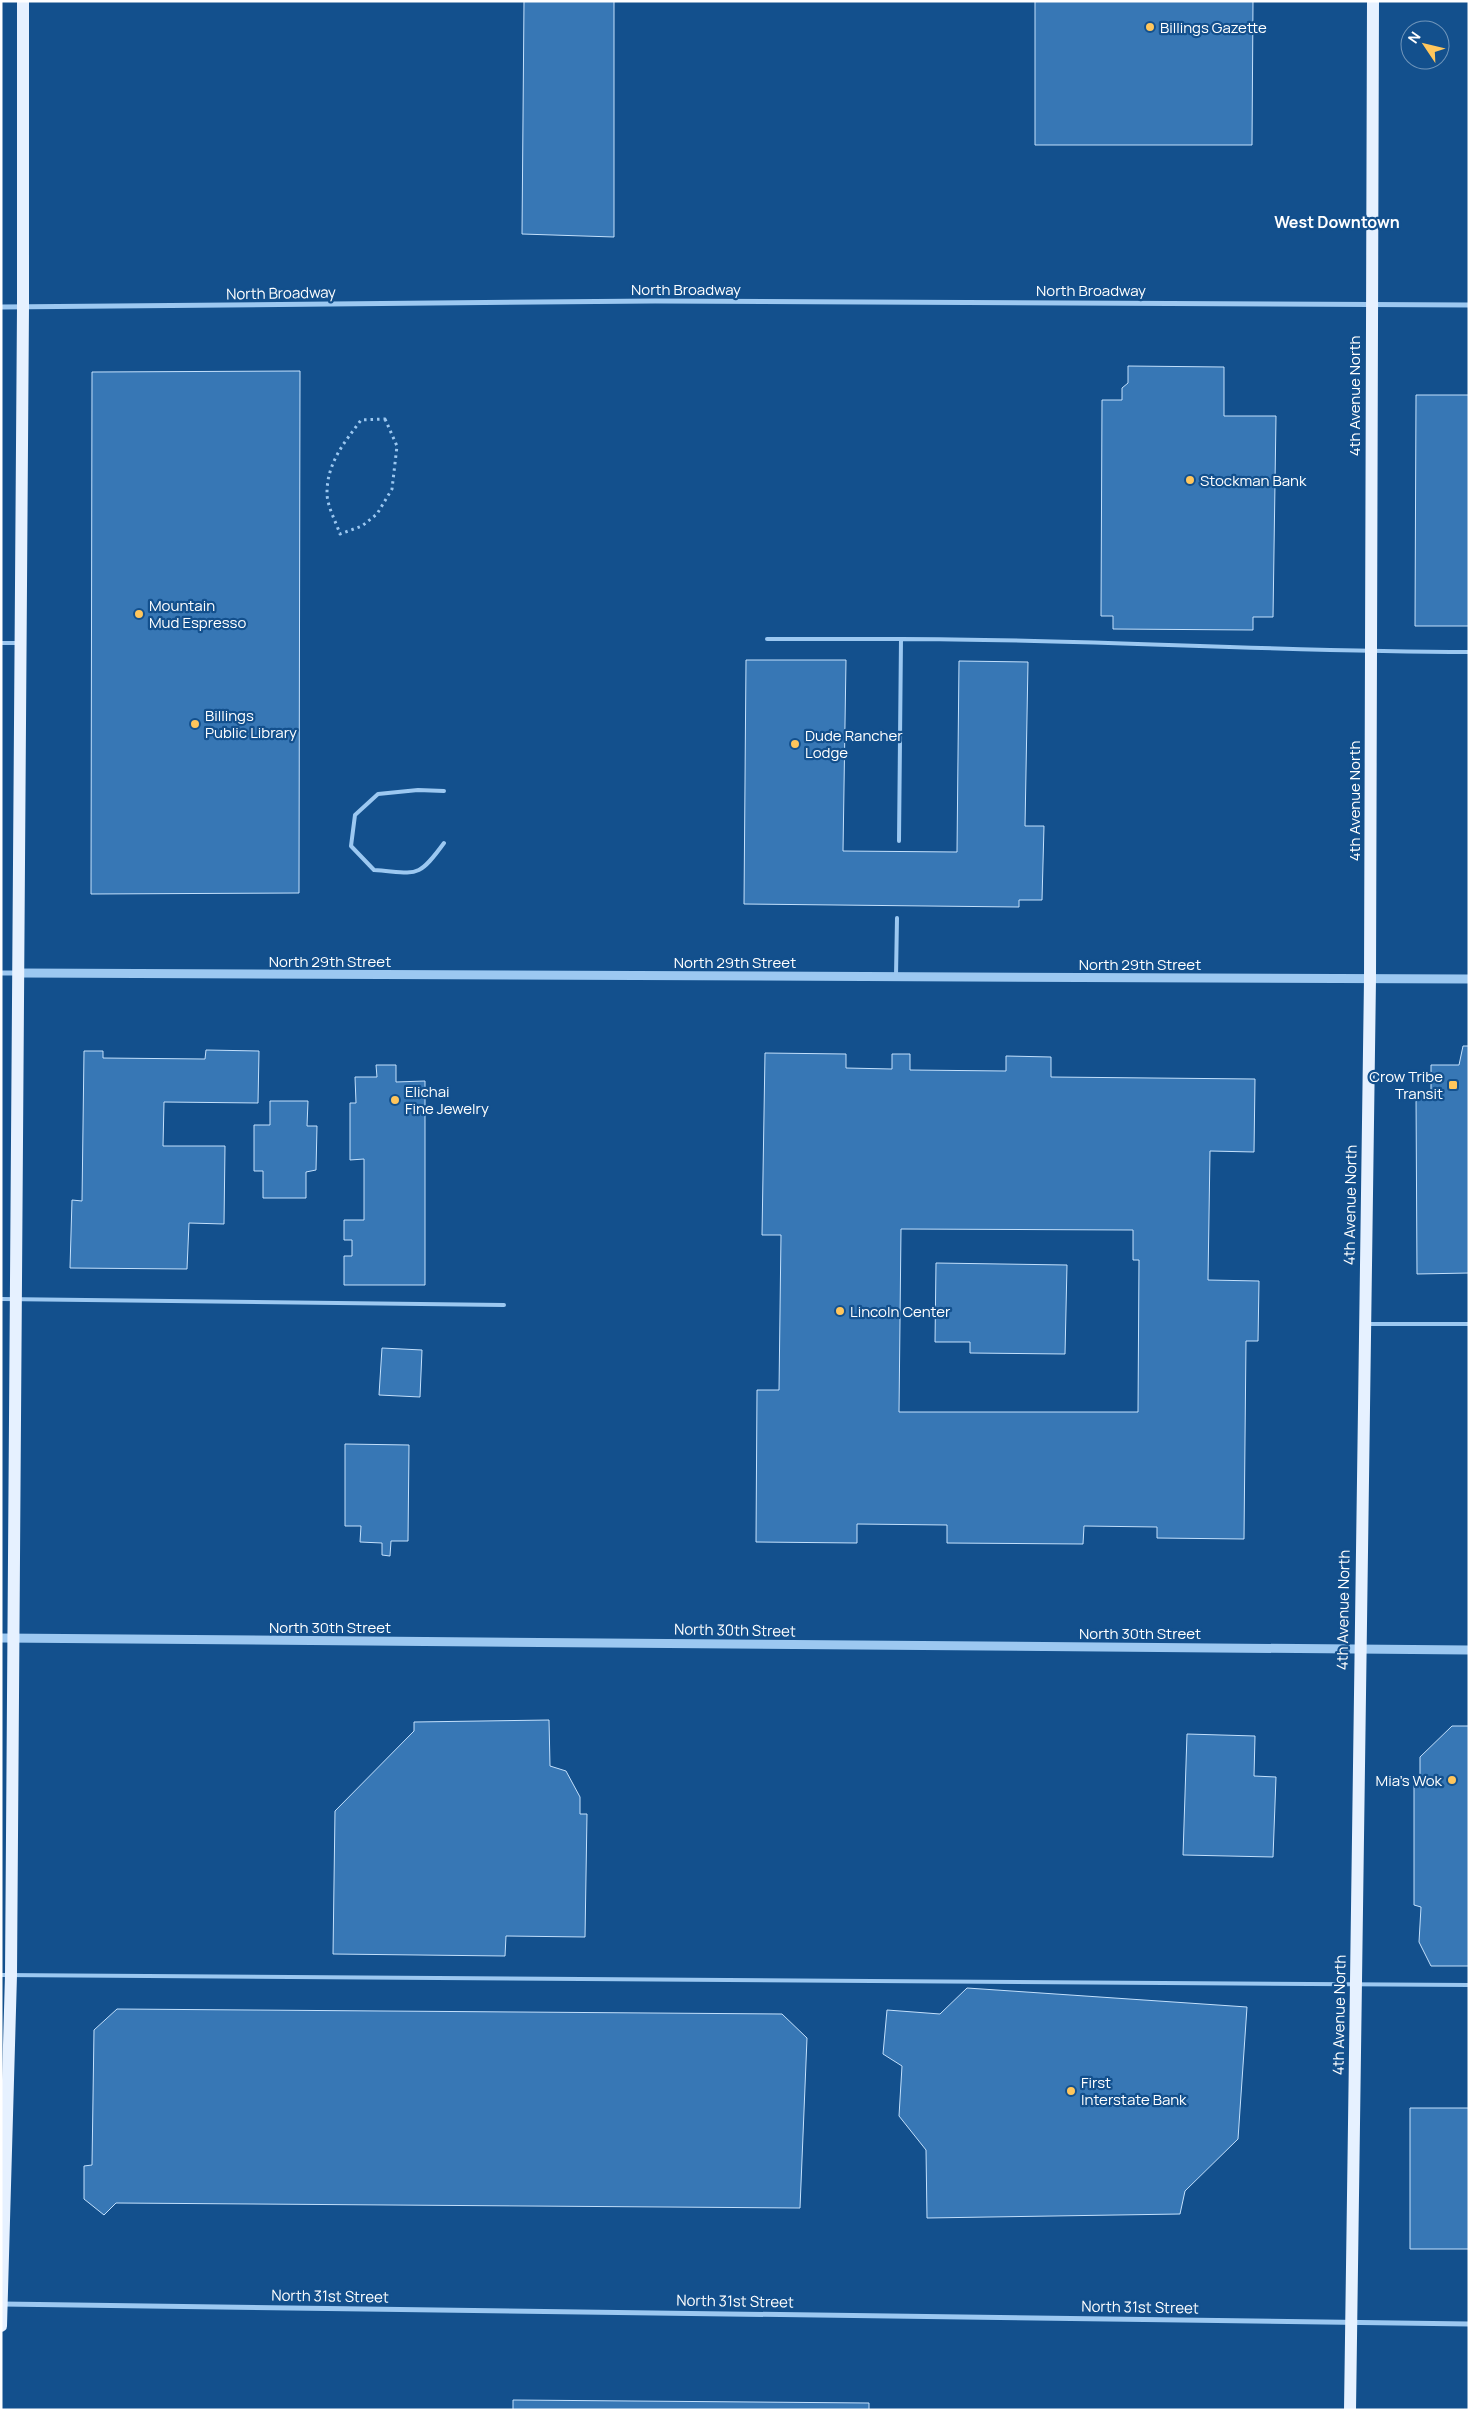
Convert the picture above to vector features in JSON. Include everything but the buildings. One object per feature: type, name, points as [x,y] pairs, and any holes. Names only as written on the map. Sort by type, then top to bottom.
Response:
[{"type":"main road","points":[[1,2326],[6,1975],[6,1638],[15,1298],[19,973],[23,1]]},
{"type":"main road","name":"4th Avenue North","points":[[1350,2410],[1359,1649],[1370,979],[1373,1]]},
{"type":"street","name":"North Broadway","points":[[1,307],[655,301],[1469,306]]},
{"type":"street","name":"North 29th Street","points":[[1,973],[1469,980]]},
{"type":"street","name":"North 30th Street","points":[[6,1638],[1469,1650]]},
{"type":"street","name":"North 31st Street","points":[[1,2304],[1469,2324]]},
{"type":"lane","points":[[767,639],[992,639],[1370,652],[1469,652]]},
{"type":"lane","points":[[899,841],[901,639]]},
{"type":"lane","points":[[1,643],[21,644]]},
{"type":"lane","points":[[444,790],[418,790],[378,794],[355,816],[352,846],[374,870],[416,873],[427,867],[444,843]]},
{"type":"lane","points":[[896,977],[897,918]]},
{"type":"lane","points":[[1,1298],[504,1305]]},
{"type":"lane","points":[[1364,1324],[1469,1324]]},
{"type":"lane","points":[[6,1975],[1469,1985]]},
{"type":"path","points":[[385,419],[397,446],[394,483],[383,503],[377,514],[362,526],[340,534],[327,494],[330,467],[334,457],[361,420],[385,419]]},
{"type":"place","name":"Billings Gazette","points":[[1150,27]]},
{"type":"place","name":"Stockman Bank","points":[[1190,480]]},
{"type":"place","name":"Mountain Mud Espresso","points":[[139,614]]},
{"type":"place","name":"Billings Public Library","points":[[195,724]]},
{"type":"place","name":"Dude Rancher Lodge","points":[[795,744]]},
{"type":"place","name":"Crow Tribe Transit","points":[[1453,1085]]},
{"type":"place","name":"Elichai Fine Jewelry","points":[[395,1100]]},
{"type":"place","name":"Lincoln Center","points":[[840,1311]]},
{"type":"place","name":"Mia's Wok","points":[[1452,1780]]},
{"type":"place","name":"First Interstate Bank","points":[[1071,2091]]},
{"type":"district","name":"West Downtown","points":[[1337,222]]}]
